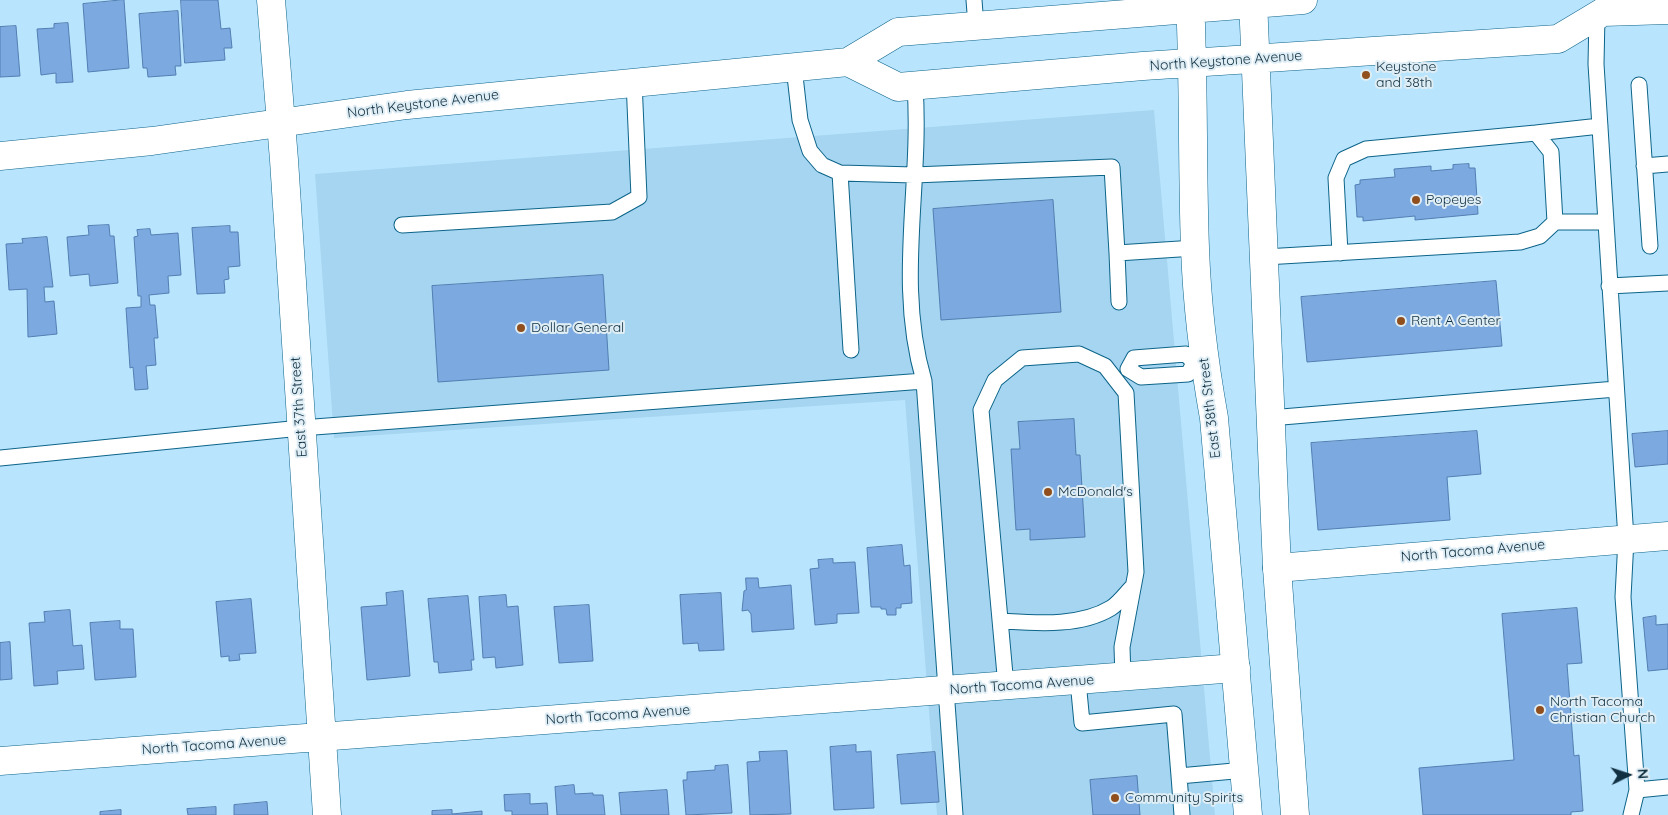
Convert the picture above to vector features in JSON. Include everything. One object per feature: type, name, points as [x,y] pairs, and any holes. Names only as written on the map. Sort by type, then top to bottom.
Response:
[{"type":"main road","name":"East 37th Street","points":[[271,0],[281,122],[327,815]]},
{"type":"main road","name":"North Keystone Avenue","points":[[0,156],[152,141],[407,105],[634,81],[848,62],[898,32],[975,13],[1303,0]]},
{"type":"main road","points":[[1253,2],[1277,568],[1295,815]]},
{"type":"main road","name":"East 38th Street","points":[[1190,5],[1193,63],[1195,248],[1199,362],[1214,418],[1248,815]]},
{"type":"main road","name":"North Keystone Avenue","points":[[848,62],[898,87],[915,86],[1193,63],[1558,39],[1594,9],[1668,10]]},
{"type":"main road","name":"North Tacoma Avenue","points":[[1277,568],[1668,536]]},
{"type":"main road","name":"North Tacoma Avenue","points":[[0,761],[1236,668]]},
{"type":"lane","points":[[1594,9],[1609,286],[1626,539],[1623,598],[1637,790],[1631,815]]},
{"type":"lane","points":[[794,67],[800,120],[810,151],[822,164],[840,173],[914,175],[1112,166],[1119,302]]},
{"type":"lane","points":[[402,225],[612,212],[639,197],[638,132],[634,81]]},
{"type":"lane","points":[[1638,85],[1650,246]]},
{"type":"lane","points":[[915,86],[917,111],[910,224],[910,302],[913,338],[924,381],[955,815]]},
{"type":"lane","points":[[1340,253],[1336,178],[1344,159],[1366,149],[1600,126]]},
{"type":"lane","points":[[1536,133],[1551,152],[1555,222]]},
{"type":"lane","points":[[1644,166],[1668,164]]},
{"type":"lane","points":[[840,173],[851,350]]},
{"type":"lane","points":[[1265,257],[1520,242],[1540,236],[1555,222],[1606,222]]},
{"type":"lane","points":[[1117,253],[1195,248]]},
{"type":"lane","points":[[1609,286],[1668,283]]},
{"type":"lane","points":[[1006,686],[981,410],[995,380],[1022,358],[1079,354],[1105,366],[1126,393],[1136,572],[1122,647],[1124,677]]},
{"type":"lane","points":[[1111,372],[1128,369],[1134,358],[1186,354],[1199,362]]},
{"type":"lane","points":[[0,458],[301,428],[924,381]]},
{"type":"lane","points":[[1270,418],[1616,389]]},
{"type":"lane","points":[[1000,621],[1031,623],[1072,622],[1111,608],[1133,586]]},
{"type":"lane","points":[[1078,681],[1082,723],[1174,714],[1182,815]]},
{"type":"lane","points":[[1179,776],[1245,770]]},
{"type":"lane","points":[[1637,790],[1668,787]]},
{"type":"shaded area","points":[[1154,110],[1215,815],[937,815],[905,400],[334,438],[315,174]]},
{"type":"building","points":[[124,0],[129,68],[88,72],[83,4]]},
{"type":"building","points":[[181,0],[218,0],[221,29],[230,28],[232,48],[224,48],[225,60],[185,63]]},
{"type":"building","points":[[178,11],[181,66],[175,66],[176,75],[148,77],[147,68],[143,68],[139,14]]},
{"type":"building","points":[[68,23],[73,82],[56,83],[56,73],[41,75],[37,29],[54,28],[54,24]]},
{"type":"building","points":[[16,26],[20,76],[0,77],[0,27]]},
{"type":"building","name":"Popeyes","points":[[1469,164],[1469,168],[1475,168],[1478,214],[1415,220],[1415,216],[1363,221],[1363,217],[1357,217],[1355,185],[1360,184],[1360,180],[1395,177],[1394,169],[1431,166],[1431,171],[1453,169],[1453,165]]},
{"type":"building","points":[[1053,200],[1061,312],[941,320],[933,209]]},
{"type":"building","points":[[109,225],[110,236],[114,236],[118,283],[90,286],[89,274],[70,276],[67,237],[89,235],[88,226]]},
{"type":"building","points":[[230,226],[230,232],[238,232],[240,266],[228,267],[229,279],[224,280],[225,293],[197,294],[192,228]]},
{"type":"building","points":[[150,229],[151,235],[178,233],[181,275],[168,276],[169,293],[149,295],[150,305],[155,305],[158,338],[154,338],[156,365],[146,366],[148,389],[135,390],[133,367],[130,368],[126,308],[141,307],[141,296],[138,296],[134,237],[138,236],[137,230]]},
{"type":"building","points":[[47,237],[53,287],[44,287],[45,302],[54,301],[57,334],[28,337],[27,289],[9,290],[6,244],[23,243],[22,239]]},
{"type":"building","name":"Dollar General","points":[[603,275],[609,370],[438,382],[432,286]]},
{"type":"building","name":"Rent A Center","points":[[1496,281],[1502,346],[1307,362],[1301,297]]},
{"type":"building","name":"McDonald's","points":[[1074,419],[1076,455],[1080,455],[1085,537],[1030,540],[1030,529],[1016,530],[1011,449],[1020,449],[1018,422]]},
{"type":"building","points":[[1477,431],[1481,474],[1447,477],[1450,520],[1318,530],[1311,443]]},
{"type":"building","points":[[1668,431],[1668,464],[1635,467],[1632,434]]},
{"type":"building","points":[[902,545],[904,566],[910,565],[912,603],[901,604],[901,608],[896,608],[896,615],[887,615],[886,609],[871,607],[867,548]]},
{"type":"building","points":[[833,559],[833,563],[855,562],[859,613],[837,614],[837,623],[815,625],[810,569],[819,568],[818,560]]},
{"type":"building","points":[[746,578],[758,578],[759,588],[791,585],[794,629],[752,632],[751,614],[748,610],[742,611]]},
{"type":"building","points":[[403,591],[410,676],[367,680],[361,607],[387,605],[386,593]]},
{"type":"building","points":[[721,593],[724,650],[699,651],[698,643],[683,644],[680,595]]},
{"type":"building","points":[[506,595],[507,607],[518,606],[523,665],[496,668],[495,657],[483,658],[479,597]]},
{"type":"building","points":[[468,596],[474,660],[471,660],[472,670],[439,673],[438,662],[434,662],[428,599]]},
{"type":"building","points":[[251,599],[256,653],[239,654],[240,660],[229,661],[229,656],[221,657],[216,602]]},
{"type":"building","points":[[589,605],[593,661],[559,663],[554,607]]},
{"type":"building","name":"North Tacoma Christian Church","points":[[1577,608],[1582,663],[1567,664],[1574,756],[1579,755],[1583,811],[1571,812],[1571,815],[1423,815],[1419,768],[1514,760],[1502,614]]},
{"type":"building","points":[[70,610],[73,646],[82,645],[84,669],[57,671],[58,684],[34,686],[29,623],[45,622],[44,612]]},
{"type":"building","points":[[1656,616],[1656,625],[1668,624],[1668,669],[1648,671],[1643,618]]},
{"type":"building","points":[[120,621],[120,629],[133,629],[136,677],[95,680],[90,623]]},
{"type":"building","points":[[10,642],[12,679],[0,680],[0,643]]},
{"type":"building","points":[[856,745],[856,752],[871,751],[874,808],[834,810],[830,747]]},
{"type":"building","points":[[787,751],[791,814],[750,815],[747,762],[760,761],[759,752]]},
{"type":"building","points":[[935,752],[939,802],[901,804],[897,755]]},
{"type":"building","points":[[728,765],[732,813],[686,815],[683,780],[687,780],[687,772],[715,770],[715,766]]},
{"type":"building","name":"Community Spirits","points":[[1137,776],[1140,815],[1093,815],[1090,780]]},
{"type":"building","points":[[574,785],[575,794],[593,793],[593,795],[603,795],[605,815],[557,815],[555,787]]},
{"type":"building","points":[[667,790],[669,815],[621,815],[619,793]]},
{"type":"building","points":[[530,794],[530,804],[547,803],[548,815],[512,815],[512,811],[505,811],[504,795]]},
{"type":"building","points":[[267,802],[268,815],[234,815],[234,805]]},
{"type":"building","points":[[216,807],[216,815],[188,815],[187,809]]},
{"type":"building","points":[[121,810],[121,815],[100,815],[100,812]]},
{"type":"building","points":[[452,810],[452,814],[482,811],[482,815],[432,815],[432,811]]},
{"type":"place","name":"Keystone and 38th","points":[[1366,75]]},
{"type":"place","name":"Popeyes","points":[[1416,200]]},
{"type":"place","name":"Rent A Center","points":[[1401,321]]},
{"type":"place","name":"Dollar General","points":[[521,328]]},
{"type":"place","name":"McDonald's","points":[[1048,492]]},
{"type":"place","name":"North Tacoma Christian Church","points":[[1540,710]]},
{"type":"place","name":"Community Spirits","points":[[1115,798]]}]
